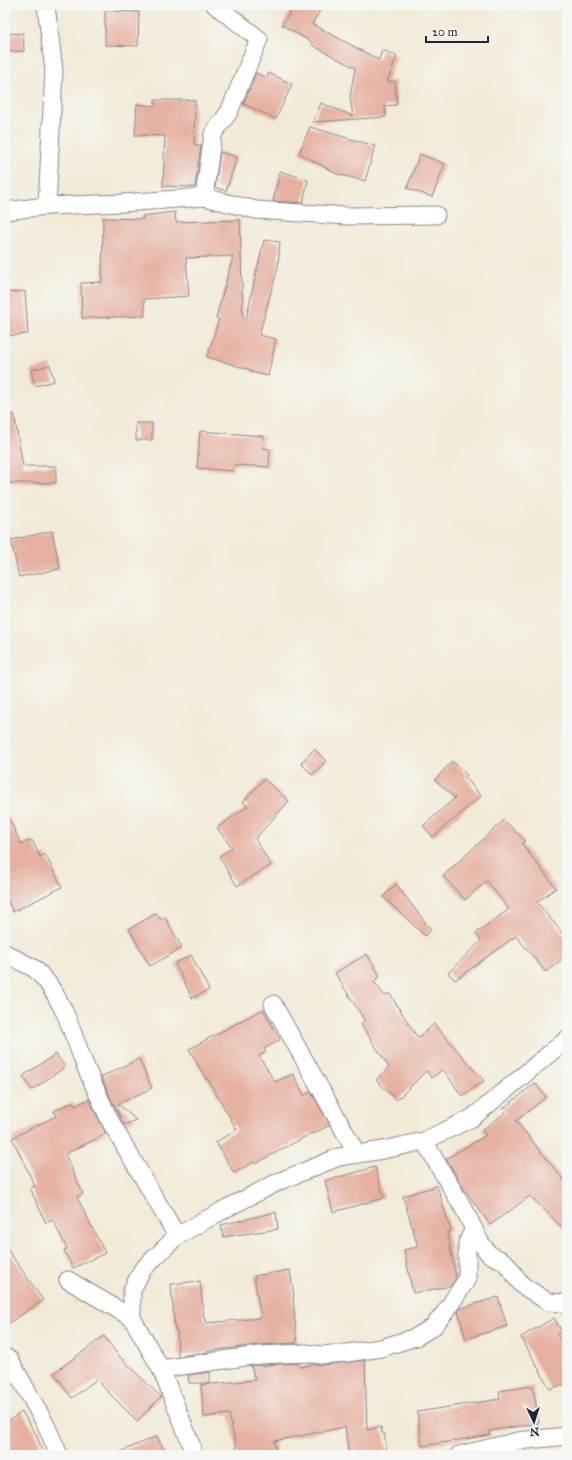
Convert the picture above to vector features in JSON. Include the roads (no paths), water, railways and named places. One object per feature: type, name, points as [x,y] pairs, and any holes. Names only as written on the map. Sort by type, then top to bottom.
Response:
[{"type":"street","points":[[46,5],[54,70],[47,206]]},
{"type":"street","points":[[204,197],[213,134],[229,112],[259,39],[215,5]]},
{"type":"street","points":[[5,211],[47,206],[123,203],[204,197],[256,210],[347,216],[436,215]]},
{"type":"street","points":[[5,953],[35,969],[47,982],[56,996],[66,1015],[86,1068],[110,1121],[177,1236]]},
{"type":"street","points":[[273,1004],[357,1154]]},
{"type":"street","points":[[193,1455],[191,1444],[161,1369],[132,1318],[132,1290],[142,1270],[177,1236],[280,1181],[338,1157],[383,1150],[424,1141],[472,1118],[567,1039]]},
{"type":"street","points":[[424,1141],[465,1211],[480,1242],[489,1254],[506,1262],[522,1285],[548,1302],[565,1302]]},
{"type":"street","points":[[161,1369],[259,1355],[306,1353],[321,1355],[347,1353],[381,1348],[416,1337],[433,1327],[446,1311],[467,1279],[466,1243],[474,1229]]},
{"type":"street","points":[[68,1280],[132,1318]]},
{"type":"street","points":[[5,1357],[10,1360],[46,1425],[59,1455]]},
{"type":"street","points":[[458,1455],[518,1441],[567,1436]]}]
